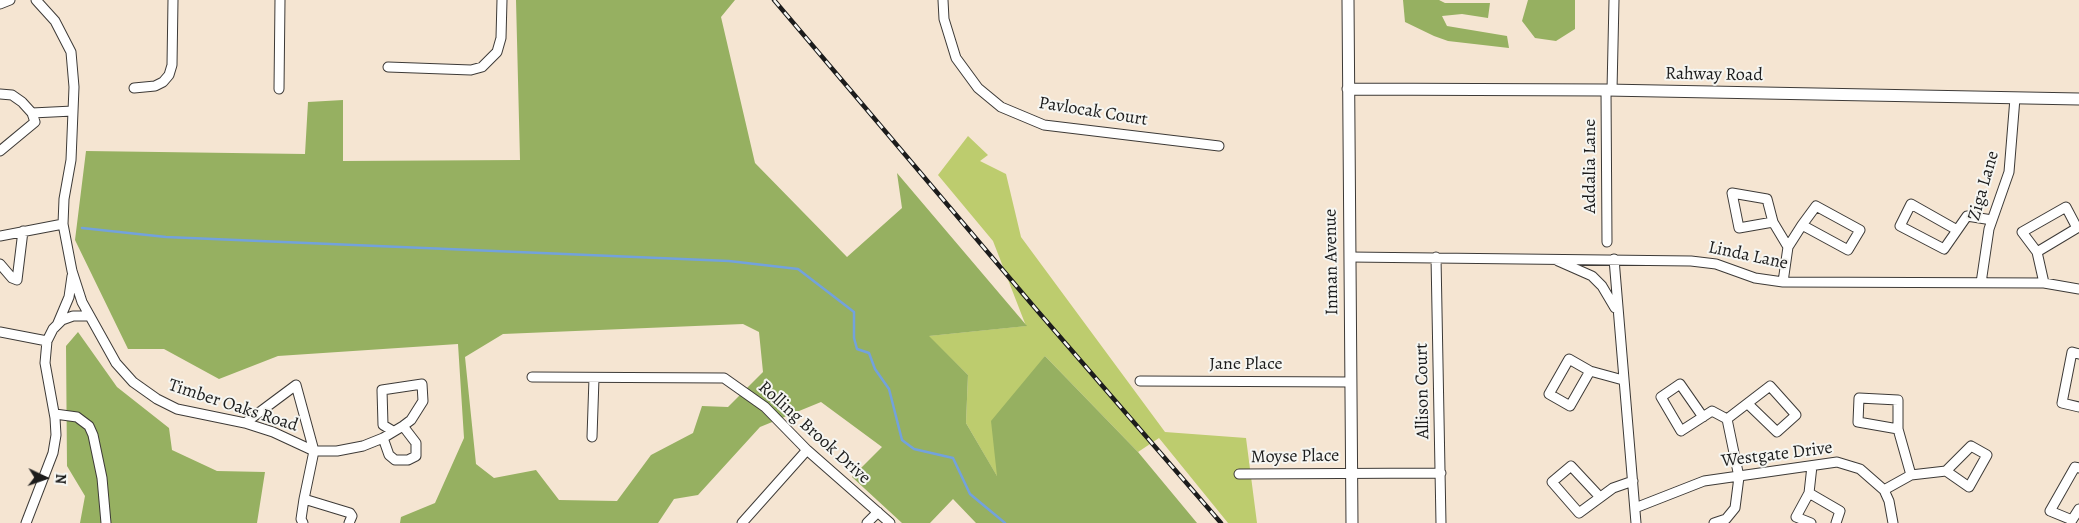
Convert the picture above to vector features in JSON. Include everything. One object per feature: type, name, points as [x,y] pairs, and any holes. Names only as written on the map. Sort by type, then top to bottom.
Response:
[{"type":"street","points":[[0,4],[10,0]]},
{"type":"street","name":"Timber Oaks Road","points":[[36,0],[55,21],[71,52],[74,66],[72,160],[64,198],[63,224],[72,271],[89,316],[116,364],[132,382],[157,399],[177,409],[245,423],[273,432],[314,451],[337,451],[363,446],[383,438],[403,426]]},
{"type":"street","points":[[134,88],[155,86],[169,76],[172,65],[173,0]]},
{"type":"street","points":[[279,89],[280,0]]},
{"type":"street","points":[[388,67],[471,70],[482,67],[497,52],[501,38],[502,0]]},
{"type":"street","name":"Pavlocak Court","points":[[942,0],[944,19],[956,58],[978,88],[1001,107],[1044,125],[1219,146]]},
{"type":"street","name":"Inman Avenue","points":[[1348,0],[1352,523]]},
{"type":"street","name":"Addalia Lane","points":[[1607,242],[1609,90],[1614,0]]},
{"type":"street","name":"Rahway Road","points":[[1348,89],[1609,90],[2079,99]]},
{"type":"street","points":[[0,94],[12,95],[22,102],[32,113],[35,122],[0,151]]},
{"type":"street","name":"Ziga Lane","points":[[1981,283],[1986,240],[2009,172],[2015,98]]},
{"type":"street","points":[[32,113],[73,111]]},
{"type":"street","points":[[1772,222],[1740,228],[1732,193],[1767,199],[1772,222],[1788,247]]},
{"type":"street","points":[[1957,230],[1912,204],[1900,226],[1944,250],[1967,216],[1992,220]]},
{"type":"street","points":[[1783,282],[1788,247],[1802,225],[1816,206],[1860,230],[1848,250],[1802,225]]},
{"type":"street","points":[[2037,252],[2077,228],[2066,207],[2022,232],[2037,252],[2044,282]]},
{"type":"street","points":[[0,236],[63,224]]},
{"type":"street","points":[[0,264],[12,278],[17,280],[23,231]]},
{"type":"street","name":"Linda Lane","points":[[1350,257],[1614,259],[1716,264],[1755,278],[1783,282],[2044,282],[2079,289]]},
{"type":"street","name":"Allison Court","points":[[1436,257],[1441,523]]},
{"type":"street","points":[[1551,258],[1580,269],[1602,286],[1614,306],[1620,337]]},
{"type":"street","points":[[1614,259],[1636,523]]},
{"type":"street","points":[[26,523],[53,453],[56,431],[55,414],[45,363],[47,340],[58,323],[69,297],[72,271]]},
{"type":"street","points":[[58,323],[73,316],[89,316]]},
{"type":"street","points":[[0,332],[47,340]]},
{"type":"street","points":[[2079,354],[2072,352],[2062,403],[2079,407]]},
{"type":"street","points":[[1590,371],[1570,406],[1549,394],[1569,359],[1590,371],[1623,380]]},
{"type":"street","name":"Rolling Brook Drive","points":[[532,377],[724,378],[765,407],[807,450],[890,523]]},
{"type":"street","points":[[592,437],[594,378]]},
{"type":"street","name":"Jane Place","points":[[1140,381],[1351,382]]},
{"type":"street","points":[[383,438],[389,455],[395,460],[408,460],[416,456],[416,443],[403,426],[410,420],[423,401],[422,384],[382,390],[383,425],[393,431]]},
{"type":"street","points":[[1703,417],[1680,384],[1661,396],[1681,431],[1703,417],[1712,411],[1727,419]]},
{"type":"street","points":[[245,423],[296,385],[314,451],[304,499],[301,519],[303,523]]},
{"type":"street","points":[[1727,419],[1770,386],[1796,414],[1777,432],[1748,404]]},
{"type":"street","points":[[1898,429],[1858,422],[1859,398],[1898,400],[1898,429],[1911,475]]},
{"type":"street","points":[[55,414],[71,415],[84,420],[93,435],[102,478],[106,523]]},
{"type":"street","points":[[1718,523],[1726,519],[1735,508],[1739,477],[1727,419]]},
{"type":"street","points":[[1884,490],[1911,475],[1946,472],[1968,486],[1988,455],[1970,446],[1946,472]]},
{"type":"street","points":[[742,523],[807,450]]},
{"type":"street","name":"Westgate Drive","points":[[1635,508],[1686,486],[1704,481],[1831,462],[1852,466],[1867,473],[1884,490],[1889,500],[1893,523]]},
{"type":"street","points":[[1599,496],[1571,466],[1552,482],[1578,513],[1612,488],[1633,481]]},
{"type":"street","points":[[1810,523],[1796,517],[1809,493],[1812,466]]},
{"type":"street","points":[[2079,468],[2075,467],[2050,511],[2072,520],[2079,509]]},
{"type":"street","name":"Moyse Place","points":[[1239,474],[1441,472]]},
{"type":"street","points":[[1809,493],[1840,511],[1836,523]]},
{"type":"street","points":[[304,499],[350,513],[352,516],[349,523]]},
{"type":"street","points":[[867,523],[878,512]]},
{"type":"green space","points":[[516,0],[735,0],[721,17],[755,163],[847,257],[902,208],[897,173],[1027,326],[929,336],[968,375],[966,423],[997,476],[991,421],[1045,356],[1138,452],[1197,523],[976,523],[953,499],[930,523],[902,523],[852,477],[882,447],[821,402],[760,427],[698,495],[674,499],[658,523],[400,523],[401,517],[435,503],[464,438],[458,344],[278,356],[219,379],[164,349],[128,349],[75,240],[86,151],[305,154],[308,102],[343,100],[343,161],[520,160]],"holes":[[[743,324],[759,332],[763,372],[728,407],[702,406],[693,433],[651,455],[617,501],[559,500],[536,470],[494,478],[476,464],[465,357],[503,334]]]},
{"type":"green space","points":[[1403,0],[1439,0],[1445,3],[1490,3],[1488,18],[1462,14],[1442,16],[1447,26],[1507,36],[1509,48],[1448,41],[1434,36],[1405,22]]},
{"type":"green space","points":[[1528,0],[1575,0],[1575,29],[1556,41],[1535,38],[1522,21]]},
{"type":"green space","points":[[968,136],[988,155],[980,161],[1006,174],[1021,237],[1165,432],[1246,438],[1257,523],[1228,523],[1159,438],[1138,452],[1045,356],[998,478],[966,423],[968,375],[928,336],[1026,326],[993,241],[938,175]]},
{"type":"green space","points":[[78,332],[117,387],[169,428],[172,450],[217,471],[265,472],[257,523],[80,523],[85,496],[67,466],[66,346]]},
{"type":"waterway","points":[[82,228],[166,237],[729,261],[798,269],[854,312],[854,338],[857,349],[869,353],[875,369],[889,389],[902,440],[914,449],[953,458],[970,494],[1005,523]]},
{"type":"railway","points":[[774,0],[1035,308],[1221,523]]}]
